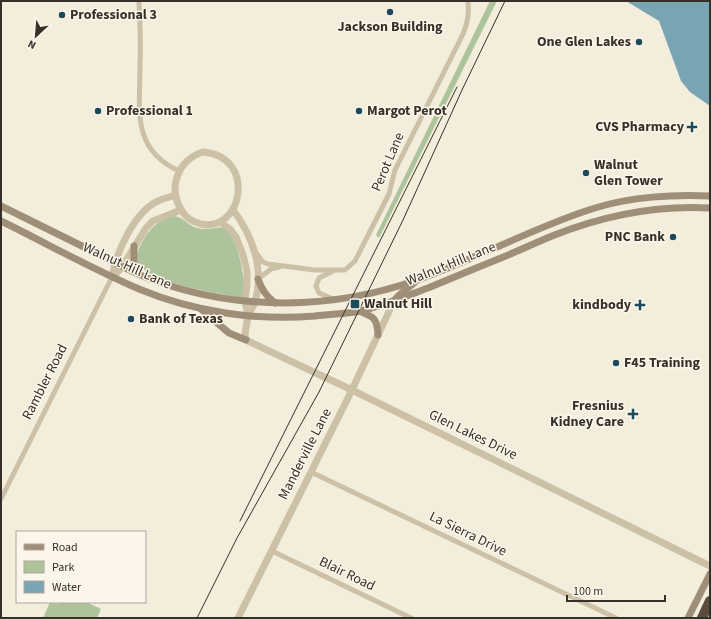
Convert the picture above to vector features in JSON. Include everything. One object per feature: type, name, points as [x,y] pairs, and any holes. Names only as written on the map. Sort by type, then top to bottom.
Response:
[{"type":"highway","points":[[702,618],[710,601]]},
{"type":"main road","name":"Walnut Hill Lane","points":[[1,206],[122,267],[157,282],[194,293],[245,301],[275,303],[336,300],[374,293],[418,280],[500,245],[594,208],[647,198],[710,196]]},
{"type":"main road","points":[[647,198],[648,210]]},
{"type":"main road","points":[[639,199],[640,211]]},
{"type":"main road","name":"Walnut Hill Lane","points":[[1,221],[112,277],[162,297],[200,308],[248,316],[297,317],[359,311],[394,301],[553,236],[597,221],[648,210],[710,208]]},
{"type":"main road","points":[[500,245],[504,257]]},
{"type":"main road","points":[[134,246],[134,262],[140,274]]},
{"type":"main road","points":[[258,280],[261,289],[275,303]]},
{"type":"main road","points":[[394,301],[398,295],[418,280]]},
{"type":"main road","points":[[200,308],[229,333],[243,340]]},
{"type":"main road","points":[[359,311],[374,318],[377,323],[378,335]]},
{"type":"main road","points":[[688,618],[710,574]]},
{"type":"street","points":[[139,1],[140,65],[138,112],[141,128],[151,151],[166,165],[179,171]]},
{"type":"street","name":"Perot Lane","points":[[255,252],[263,262],[281,266],[345,270],[355,261],[388,194],[396,170],[463,34],[468,22],[468,1]]},
{"type":"street","points":[[204,152],[223,157],[232,167],[238,180],[238,195],[233,210],[220,222],[205,225],[198,223],[187,216],[181,210],[176,195],[176,180],[179,171],[186,161],[197,154],[204,152]]},
{"type":"street","name":"Rambler Road","points":[[1,498],[112,277],[120,250],[139,217],[147,208],[157,201],[176,195]]},
{"type":"street","name":"Rambler Road","points":[[112,277],[122,267],[146,228],[153,221],[181,210]]},
{"type":"street","points":[[233,210],[247,231],[255,252],[258,280],[255,302],[248,316],[243,340]]},
{"type":"street","points":[[220,222],[233,232],[243,255],[248,278],[245,301],[248,316]]},
{"type":"street","points":[[258,280],[271,269],[281,266]]},
{"type":"street","points":[[335,270],[319,278],[316,286],[319,293],[336,300]]},
{"type":"street","name":"Manderville Lane","points":[[238,618],[352,390],[394,301]]},
{"type":"street","name":"Glen Lakes Drive","points":[[243,340],[352,390],[710,566]]},
{"type":"street","name":"La Sierra Drive","points":[[311,472],[616,618]]},
{"type":"street","name":"Blair Road","points":[[272,551],[411,618]]},
{"type":"green space","points":[[490,1],[497,1],[379,238],[376,235]]},
{"type":"green space","points":[[170,216],[181,218],[197,228],[224,228],[229,232],[236,245],[241,262],[244,283],[243,298],[186,287],[156,277],[145,271],[137,260],[140,246],[146,235],[155,225]]},
{"type":"green space","points":[[50,603],[88,603],[101,609],[97,618],[43,618]]},
{"type":"water","points":[[626,1],[710,1],[710,106],[690,92],[681,81],[659,21]]},
{"type":"tram line","points":[[197,618],[237,538],[319,392],[403,220],[462,90],[505,1]]},
{"type":"tram line","points":[[240,521],[457,87]]},
{"type":"place","name":"Jackson Building","points":[[390,12]]},
{"type":"place","name":"Professional 3","points":[[62,15]]},
{"type":"place","name":"One Glen Lakes","points":[[639,42]]},
{"type":"place","name":"Professional 1","points":[[98,111]]},
{"type":"place","name":"Margot Perot","points":[[359,111]]},
{"type":"place","name":"CVS Pharmacy","points":[[692,127]]},
{"type":"place","name":"Walnut Glen Tower","points":[[586,173]]},
{"type":"place","name":"PNC Bank","points":[[673,237]]},
{"type":"place","name":"Walnut Hill","points":[[355,304]]},
{"type":"place","name":"kindbody","points":[[640,305]]},
{"type":"place","name":"Bank of Texas","points":[[131,319]]},
{"type":"place","name":"F45 Training","points":[[616,363]]},
{"type":"place","name":"Fresnius Kidney Care","points":[[633,414]]}]
